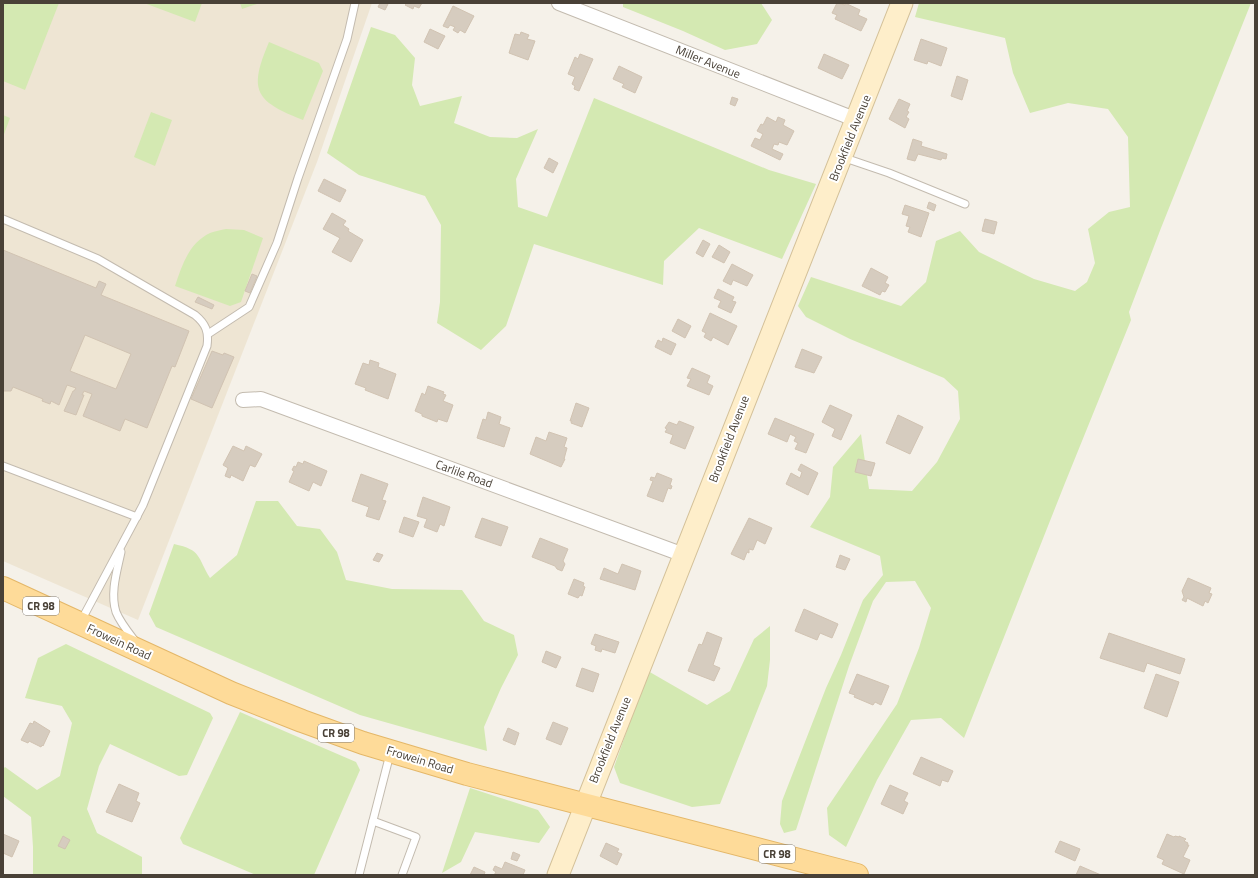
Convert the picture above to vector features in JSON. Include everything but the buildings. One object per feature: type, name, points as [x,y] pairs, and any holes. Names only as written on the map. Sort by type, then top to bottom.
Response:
[{"type":"main road","name":"Brookfield Avenue","points":[[558,875],[902,3]]},
{"type":"main road","name":"Frowein Road","points":[[3,588],[257,704],[334,733],[439,767],[857,875]]},
{"type":"street","name":"Miller Avenue","points":[[559,3],[857,120]]},
{"type":"street","name":"Carlile Road","points":[[243,400],[261,399],[684,554]]},
{"type":"lane","points":[[208,334],[249,307],[276,243],[347,39],[356,3]]},
{"type":"lane","points":[[842,157],[883,170],[965,204]]},
{"type":"lane","points":[[3,219],[90,254],[195,315],[204,324],[208,334],[207,346],[143,505],[80,624]]},
{"type":"lane","points":[[3,466],[137,517]]},
{"type":"lane","points":[[122,546],[114,592],[114,605],[120,620],[147,655]]},
{"type":"lane","points":[[359,875],[390,751]]},
{"type":"lane","points":[[373,821],[416,837],[402,875]]},
{"type":"shaded area","points":[[3,3],[372,3],[317,162],[138,620],[3,561]]},
{"type":"green space","points":[[3,3],[59,3],[25,90],[3,81]]},
{"type":"green space","points":[[144,3],[202,3],[195,22]]},
{"type":"green space","points":[[240,3],[260,3],[242,9]]},
{"type":"green space","points":[[623,3],[761,3],[772,20],[757,44],[725,50],[623,7]]},
{"type":"green space","points":[[919,3],[1251,3],[1129,312],[1131,320],[964,738],[941,718],[911,720],[877,780],[846,847],[829,835],[827,808],[897,704],[919,648],[931,608],[915,581],[886,582],[873,601],[849,666],[796,830],[784,833],[780,824],[782,801],[826,688],[863,600],[883,575],[880,556],[810,527],[830,497],[833,467],[861,434],[869,489],[912,491],[937,462],[960,419],[958,391],[944,378],[850,339],[806,317],[798,306],[811,277],[901,306],[926,282],[936,241],[960,231],[979,252],[1034,279],[1075,291],[1087,282],[1095,263],[1088,229],[1109,212],[1130,207],[1128,137],[1108,109],[1068,103],[1030,113],[1013,73],[1005,38],[915,17]]},
{"type":"green space","points":[[371,27],[395,35],[415,58],[412,85],[420,106],[462,96],[454,123],[490,137],[517,138],[538,129],[516,179],[518,207],[547,217],[594,98],[769,170],[816,184],[782,259],[699,228],[664,261],[663,285],[534,244],[506,326],[481,350],[437,323],[440,302],[441,225],[425,196],[359,175],[327,153]]},
{"type":"green space","points":[[269,42],[319,63],[323,71],[303,120],[274,107],[260,92],[258,83],[259,72],[262,59]]},
{"type":"green space","points":[[151,112],[172,120],[155,166],[134,157]]},
{"type":"green space","points":[[3,115],[10,118],[3,137]]},
{"type":"green space","points":[[226,229],[244,230],[263,238],[241,302],[230,306],[175,286],[187,255],[197,243],[210,233]]},
{"type":"green space","points":[[256,501],[278,501],[297,526],[320,529],[337,552],[346,580],[392,589],[462,590],[484,621],[514,635],[518,655],[501,688],[484,727],[487,751],[360,715],[156,627],[149,614],[174,544],[190,549],[198,555],[210,578],[237,555]]},
{"type":"green space","points":[[770,626],[770,660],[767,686],[720,804],[692,807],[620,783],[614,767],[648,671],[707,705],[730,691],[754,639]]},
{"type":"green space","points":[[66,644],[210,713],[213,718],[187,775],[179,776],[110,744],[99,766],[87,809],[97,833],[142,857],[142,875],[33,875],[31,817],[3,796],[3,769],[5,767],[37,790],[60,776],[72,723],[62,706],[25,698],[38,658]]},
{"type":"green space","points":[[240,712],[356,762],[360,770],[314,875],[256,875],[183,844],[180,838]]},
{"type":"green space","points":[[470,788],[538,810],[550,827],[539,843],[475,832],[461,862],[442,873]]}]
